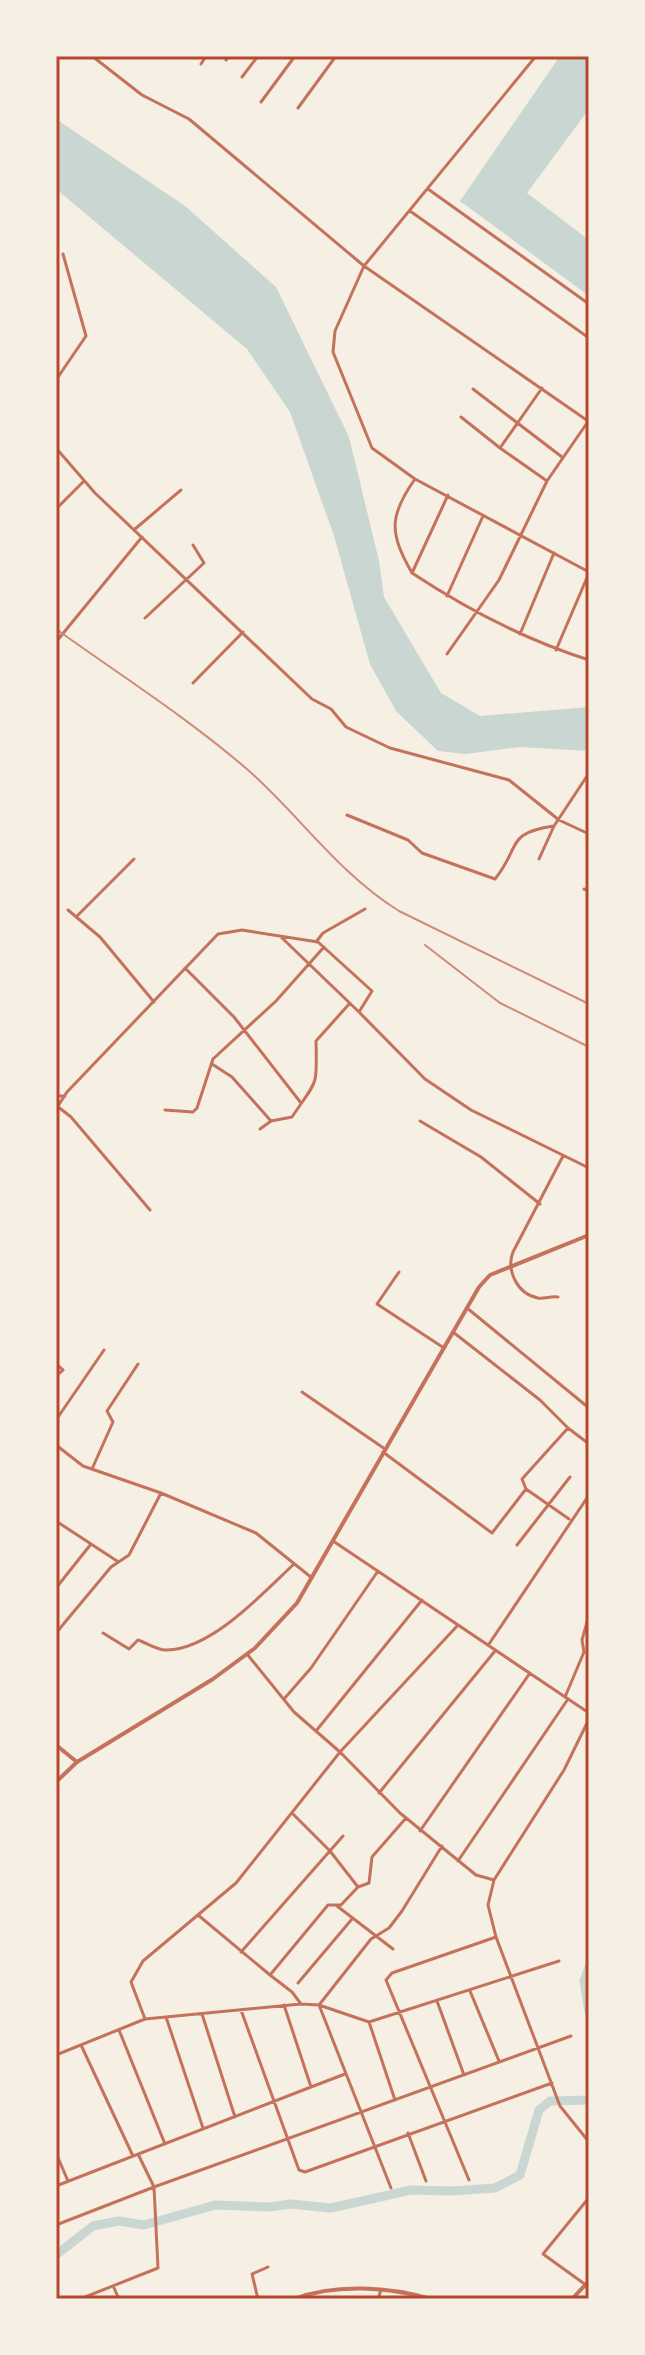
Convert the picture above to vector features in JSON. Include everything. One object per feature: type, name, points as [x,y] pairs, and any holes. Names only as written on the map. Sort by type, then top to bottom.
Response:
[{"type":"street","points":[[92,56],[142,95],[189,119],[364,266],[589,421],[547,481],[499,580],[447,654]]},
{"type":"street","points":[[201,64],[206,56]]},
{"type":"street","points":[[242,77],[258,56]]},
{"type":"street","points":[[261,102],[295,56]]},
{"type":"street","points":[[298,108],[336,56]]},
{"type":"street","points":[[536,56],[364,266],[335,331],[333,352],[368,442],[415,479],[589,572],[556,650]]},
{"type":"street","points":[[428,189],[589,304]]},
{"type":"street","points":[[410,211],[589,338]]},
{"type":"street","points":[[56,380],[86,336],[63,254]]},
{"type":"street","points":[[500,448],[542,388]]},
{"type":"street","points":[[473,389],[562,458]]},
{"type":"street","points":[[461,417],[547,481]]},
{"type":"street","points":[[56,448],[84,481],[346,727],[390,748],[509,780],[559,820],[589,834]]},
{"type":"street","points":[[415,479],[397,504],[394,520],[398,548],[412,573],[478,614],[556,650],[589,660]]},
{"type":"street","points":[[56,509],[84,481]]},
{"type":"street","points":[[135,529],[181,490]]},
{"type":"street","points":[[412,573],[448,495]]},
{"type":"street","points":[[447,596],[484,515]]},
{"type":"street","points":[[56,642],[142,536]]},
{"type":"street","points":[[145,618],[205,560],[193,545]]},
{"type":"street","points":[[520,634],[554,553]]},
{"type":"street","points":[[193,683],[243,632]]},
{"type":"street","points":[[539,859],[554,826],[589,773]]},
{"type":"street","points":[[347,815],[408,840],[422,853],[492,880],[498,877],[526,831],[554,826]]},
{"type":"street","points":[[77,916],[134,859]]},
{"type":"street","points":[[316,942],[323,933],[365,909]]},
{"type":"street","points":[[68,910],[118,957],[154,1002]]},
{"type":"street","points":[[150,1210],[71,1117],[57,1107],[218,934],[242,930],[316,942],[372,991],[359,1012]]},
{"type":"street","points":[[281,937],[425,1079],[471,1110],[589,1168]]},
{"type":"street","points":[[165,1110],[193,1112],[197,1108],[212,1064],[324,947]]},
{"type":"street","points":[[185,968],[244,1030],[301,1103]]},
{"type":"street","points":[[260,1129],[271,1121],[292,1117],[319,1074],[316,1041],[350,1003]]},
{"type":"street","points":[[212,1064],[232,1077],[271,1121]]},
{"type":"street","points":[[56,1096],[65,1096]]},
{"type":"street","points":[[420,1121],[481,1157],[540,1204]]},
{"type":"street","points":[[558,1297],[534,1297],[518,1285],[510,1268],[513,1252],[563,1156]]},
{"type":"street","points":[[56,1782],[77,1762],[213,1679],[247,1654],[297,1603],[467,1308],[490,1275],[589,1235]]},
{"type":"street","points":[[399,1272],[377,1304],[444,1348]]},
{"type":"street","points":[[467,1308],[589,1408]]},
{"type":"street","points":[[453,1332],[540,1400],[589,1444]]},
{"type":"street","points":[[56,1420],[104,1350]]},
{"type":"street","points":[[56,1364],[63,1370],[56,1376]]},
{"type":"street","points":[[92,1469],[113,1422],[107,1411],[138,1364]]},
{"type":"street","points":[[302,1392],[384,1450],[488,1532],[492,1533],[526,1489]]},
{"type":"street","points":[[568,1428],[522,1479],[526,1489],[570,1519]]},
{"type":"street","points":[[56,1445],[92,1469],[161,1493],[256,1533],[312,1579]]},
{"type":"street","points":[[517,1545],[570,1477]]},
{"type":"street","points":[[56,1633],[117,1561],[129,1555],[161,1493]]},
{"type":"street","points":[[488,1645],[511,1616],[570,1519],[589,1495]]},
{"type":"street","points":[[56,1521],[117,1561]]},
{"type":"street","points":[[333,1541],[589,1713]]},
{"type":"street","points":[[56,1588],[91,1544]]},
{"type":"street","points":[[103,1633],[129,1649],[138,1640],[164,1651],[177,1649],[221,1628],[294,1564]]},
{"type":"street","points":[[284,1699],[319,1658],[378,1571]]},
{"type":"street","points":[[316,1731],[422,1600]]},
{"type":"street","points":[[458,1861],[567,1698],[584,1652],[582,1640],[589,1615]]},
{"type":"street","points":[[145,2019],[131,1982],[143,1961],[236,1883],[340,1752],[458,1625]]},
{"type":"street","points":[[379,1793],[496,1650]]},
{"type":"street","points":[[247,1654],[284,1699],[420,1831],[476,1875],[494,1880]]},
{"type":"street","points":[[420,1831],[530,1673]]},
{"type":"street","points":[[589,1719],[564,1770],[494,1880],[488,1905],[496,1937],[560,2106],[589,2142]]},
{"type":"street","points":[[56,1745],[77,1762]]},
{"type":"street","points":[[292,1813],[330,1851],[358,1887]]},
{"type":"street","points":[[337,1906],[372,1879],[369,1866],[372,1857],[406,1818]]},
{"type":"street","points":[[241,1952],[343,1836]]},
{"type":"street","points":[[319,2005],[375,1937],[389,1928],[442,1846]]},
{"type":"street","points":[[270,1975],[328,1905],[337,1906],[393,1949]]},
{"type":"street","points":[[198,1915],[292,1992],[301,2004]]},
{"type":"street","points":[[298,1983],[352,1919]]},
{"type":"street","points":[[469,2180],[387,1986],[388,1976],[496,1937]]},
{"type":"street","points":[[56,2055],[145,2019],[301,2004],[319,2005],[369,2022],[559,1961]]},
{"type":"street","points":[[470,1991],[499,2062]]},
{"type":"street","points":[[437,2001],[464,2075]]},
{"type":"street","points":[[284,2005],[311,2087]]},
{"type":"street","points":[[319,2005],[391,2188]]},
{"type":"street","points":[[241,2010],[299,2170],[305,2172],[443,2120],[552,2084]]},
{"type":"street","points":[[202,2014],[235,2117]]},
{"type":"street","points":[[166,2017],[203,2129]]},
{"type":"street","points":[[369,2022],[395,2100]]},
{"type":"street","points":[[119,2030],[165,2144]]},
{"type":"street","points":[[56,2225],[571,2036]]},
{"type":"street","points":[[80,2299],[158,2268],[154,2187],[81,2045]]},
{"type":"street","points":[[56,2186],[346,2074]]},
{"type":"street","points":[[408,2133],[426,2181]]},
{"type":"street","points":[[56,2153],[68,2181]]},
{"type":"street","points":[[572,2299],[587,2283],[543,2254],[587,2200]]},
{"type":"street","points":[[258,2299],[252,2274],[268,2267]]},
{"type":"street","points":[[113,2287],[119,2299]]},
{"type":"street","points":[[378,2299],[381,2290]]},
{"type":"street","points":[[294,2299],[329,2292],[381,2290],[431,2299]]},
{"type":"shaded area","points":[[560,56],[589,56],[589,109],[527,193],[589,240],[589,296],[460,201]]},
{"type":"shaded area","points":[[56,119],[185,206],[276,287],[349,437],[379,561],[384,597],[441,693],[480,716],[589,707],[589,751],[520,747],[466,754],[438,751],[396,711],[370,664],[334,536],[290,412],[247,349],[56,189]]},
{"type":"waterway","points":[[589,1967],[584,1981],[589,2012]]},
{"type":"waterway","points":[[56,2255],[93,2226],[119,2221],[144,2225],[215,2205],[269,2207],[290,2204],[331,2208],[411,2190],[495,2188],[520,2175],[539,2110],[550,2101],[589,2100]]},
{"type":"railway","points":[[56,629],[178,715],[248,770],[357,880],[377,896],[399,911],[589,1004]]},
{"type":"railway","points":[[425,945],[500,1003],[589,1047]]}]
